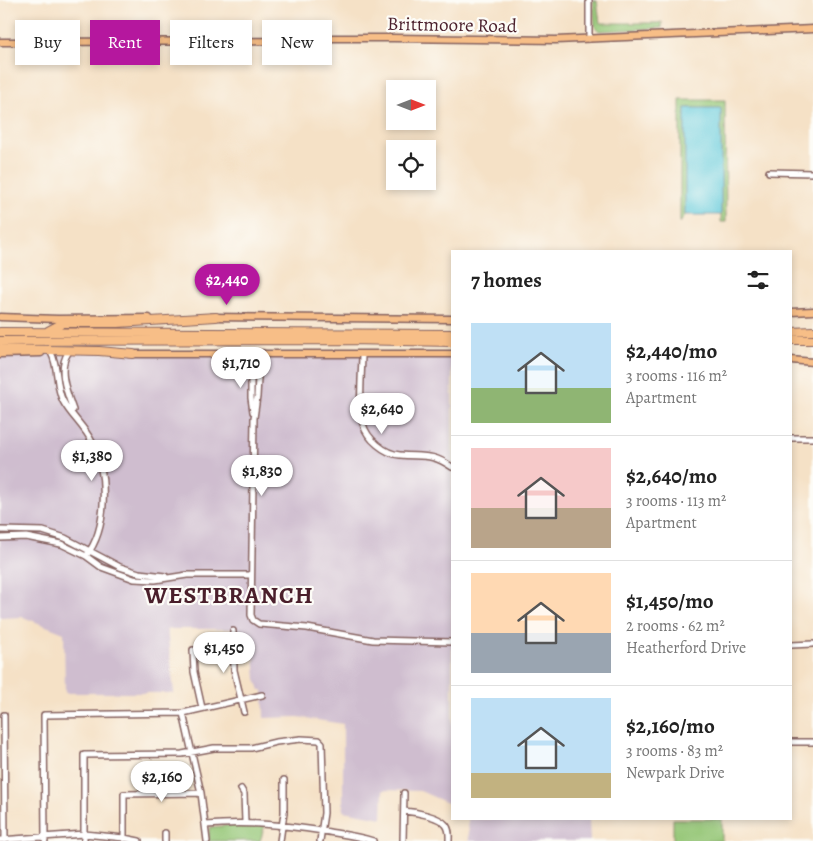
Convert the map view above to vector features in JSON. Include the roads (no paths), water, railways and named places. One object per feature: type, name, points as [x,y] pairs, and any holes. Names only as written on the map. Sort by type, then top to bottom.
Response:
[{"type":"highway","points":[[45,332],[63,323],[118,323],[216,317]]},
{"type":"highway","points":[[792,332],[813,331]]},
{"type":"highway","points":[[0,332],[451,334]]},
{"type":"highway","points":[[0,342],[387,340],[451,342]]},
{"type":"highway","points":[[792,340],[813,340]]},
{"type":"highway","points":[[0,349],[92,350],[133,354]]},
{"type":"main road","name":"Brittmoore Road","points":[[0,42],[314,41],[333,38],[589,39],[813,29]]},
{"type":"main road","points":[[792,312],[813,311]]},
{"type":"main road","points":[[0,318],[451,319]]},
{"type":"main road","points":[[0,354],[451,354]]},
{"type":"main road","points":[[792,360],[813,362]]},
{"type":"street","points":[[589,0],[589,39]]},
{"type":"street","points":[[769,172],[813,173]]},
{"type":"street","points":[[51,353],[55,360],[57,385],[64,401],[92,442],[101,469],[101,524],[86,556]]},
{"type":"street","points":[[68,353],[63,360],[64,383],[74,415]]},
{"type":"street","points":[[263,353],[260,358],[254,418],[251,615],[255,623],[307,628],[373,640],[451,642]]},
{"type":"street","points":[[248,354],[251,358],[251,398],[254,418]]},
{"type":"street","points":[[362,354],[363,424],[371,439],[384,449],[395,454],[437,458],[451,465]]},
{"type":"street","points":[[792,438],[813,438]]},
{"type":"street","points":[[0,530],[43,531],[65,538],[120,567],[139,573],[172,577]]},
{"type":"street","points":[[0,538],[26,537],[61,544],[86,556],[101,567],[134,578],[156,580],[187,575],[251,575]]},
{"type":"street","points":[[233,631],[234,670],[244,712]]},
{"type":"street","points":[[792,645],[813,644]]},
{"type":"street","points":[[193,650],[194,672],[202,708]]},
{"type":"street","points":[[45,838],[44,715],[183,713],[262,695]]},
{"type":"street","points":[[183,713],[201,793],[207,841]]},
{"type":"street","points":[[4,715],[3,841],[84,834],[138,841]]},
{"type":"street","points":[[84,841],[84,755],[182,754],[214,748],[251,748],[289,740],[312,739],[319,740],[322,743],[324,814],[320,841]]},
{"type":"street","points":[[792,742],[813,742]]},
{"type":"street","points":[[280,841],[283,824],[284,780]]},
{"type":"street","points":[[241,788],[244,794],[245,822]]},
{"type":"street","points":[[124,839],[124,794],[201,793]]},
{"type":"street","points":[[403,841],[404,793]]},
{"type":"street","points":[[404,811],[421,814],[442,822],[448,828],[449,840]]},
{"type":"street","points":[[206,825],[245,822],[283,824],[373,841]]},
{"type":"street","points":[[165,833],[165,841]]},
{"type":"water","points":[[685,108],[721,108],[721,215],[685,215]]},
{"type":"district","name":"WESTBRANCH","points":[[229,595]]}]
